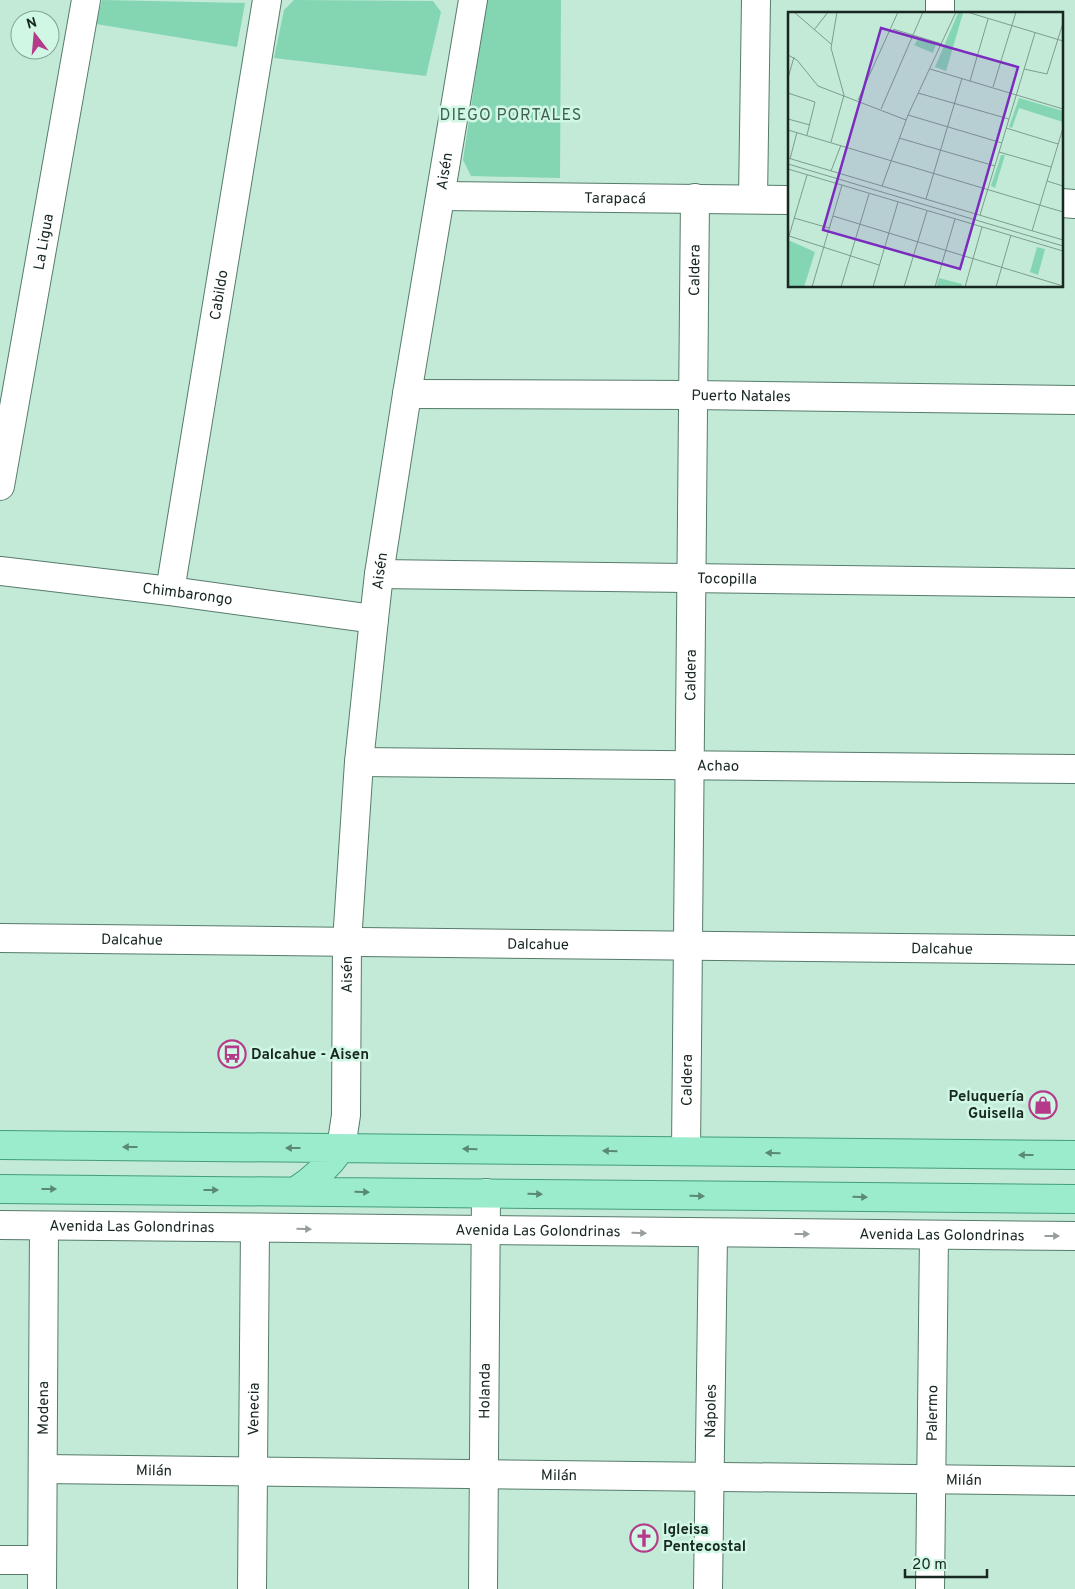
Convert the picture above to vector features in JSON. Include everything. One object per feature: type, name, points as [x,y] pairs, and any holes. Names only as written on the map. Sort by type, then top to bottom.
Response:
[{"type":"main road","points":[[0,1146],[1075,1155]]},
{"type":"main road","points":[[296,1191],[316,1178],[330,1164],[341,1148]]},
{"type":"main road","points":[[486,1194],[490,1178],[496,1168],[518,1150]]},
{"type":"main road","points":[[0,1189],[1075,1199]]},
{"type":"street","name":"La Ligua","points":[[0,486],[86,0]]},
{"type":"street","name":"Cabildo","points":[[170,591],[267,0]]},
{"type":"street","name":"Aisén","points":[[341,1148],[346,1115],[347,942],[359,762],[379,574],[407,394],[474,0]]},
{"type":"street","points":[[753,199],[756,0]]},
{"type":"street","name":"Tarapacá","points":[[441,196],[788,200]]},
{"type":"street","name":"Caldera","points":[[686,1151],[695,198]]},
{"type":"street","points":[[1062,203],[1075,204]]},
{"type":"street","name":"Puerto Natales","points":[[407,394],[693,394],[1075,400]]},
{"type":"street","name":"Chimbarongo","points":[[0,570],[374,619]]},
{"type":"street","name":"Tocopilla","points":[[379,574],[1075,583]]},
{"type":"street","name":"Achao","points":[[359,762],[1075,769]]},
{"type":"street","name":"Dalcahue","points":[[0,938],[1075,950]]},
{"type":"street","name":"Holanda","points":[[483,1589],[486,1194]]},
{"type":"street","name":"Avenida Las Golondrinas","points":[[0,1225],[713,1234],[1075,1236]]},
{"type":"street","name":"Modena","points":[[42,1589],[44,1226]]},
{"type":"street","name":"Venecia","points":[[252,1589],[255,1228]]},
{"type":"street","name":"Nápoles","points":[[708,1589],[713,1234]]},
{"type":"street","name":"Palermo","points":[[930,1589],[934,1236]]},
{"type":"street","name":"Milán","points":[[43,1468],[1075,1482]]},
{"type":"street","points":[[0,1560],[42,1560]]},
{"type":"green space","points":[[102,0],[245,3],[237,47],[96,24]]},
{"type":"green space","points":[[294,0],[433,1],[441,12],[426,76],[274,58],[284,10]]},
{"type":"green space","points":[[487,0],[561,0],[560,178],[471,176],[463,160]]},
{"type":"place","name":"Dalcahue - Aisen","points":[[232,1054]]},
{"type":"place","name":"Peluquería Guisella","points":[[1043,1105]]},
{"type":"place","name":"Igleisa Pentecostal","points":[[644,1538]]},
{"type":"district","name":"DIEGO PORTALES","points":[[511,114]]}]
